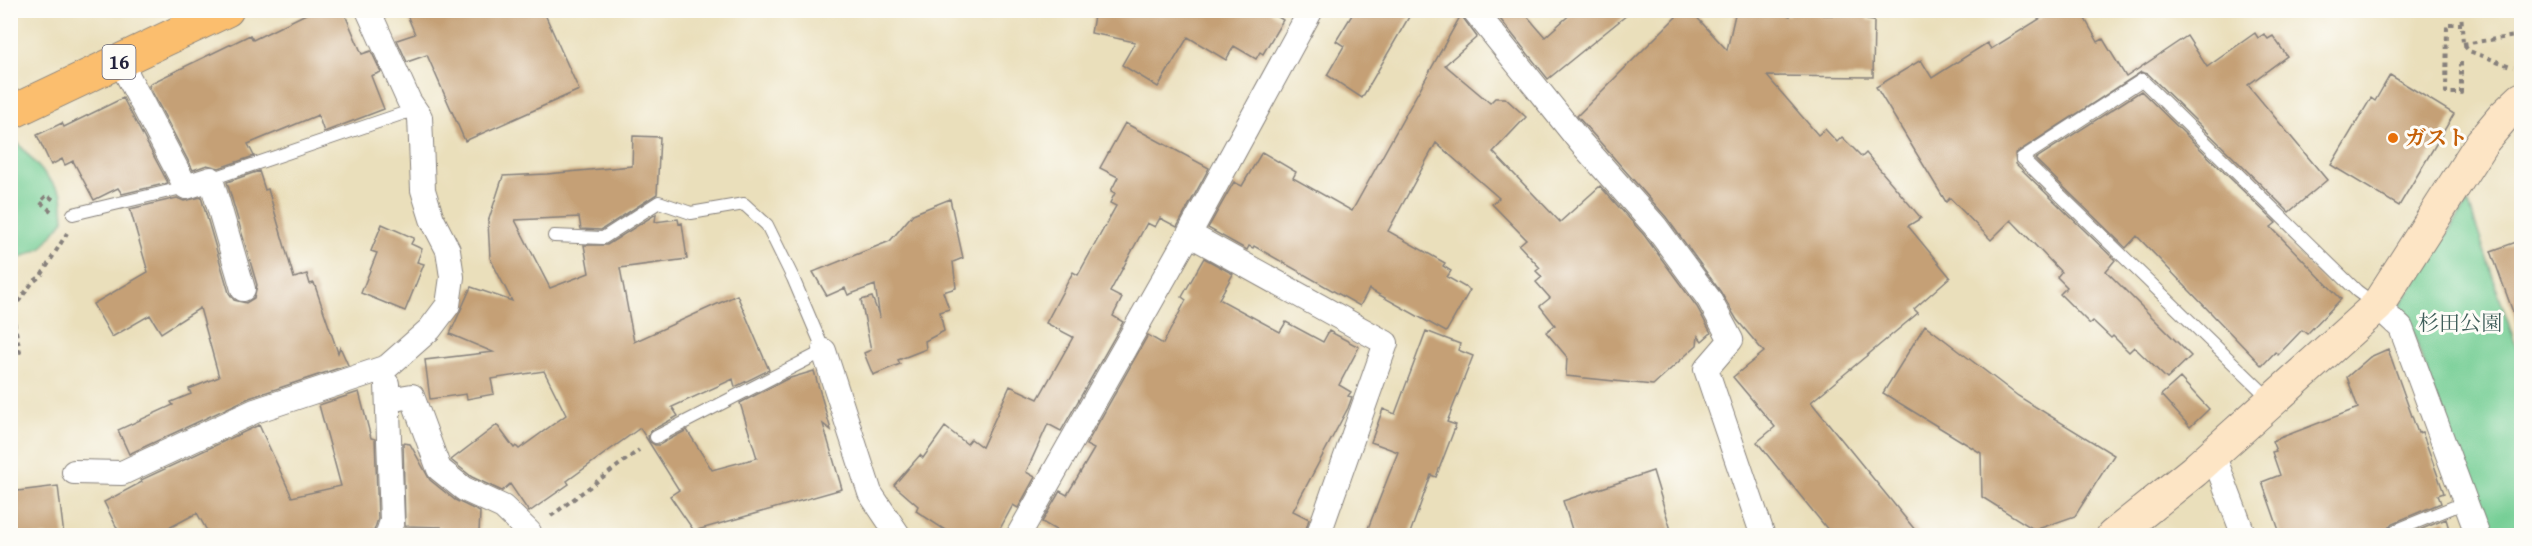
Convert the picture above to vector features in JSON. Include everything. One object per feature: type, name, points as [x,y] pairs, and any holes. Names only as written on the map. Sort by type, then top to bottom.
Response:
[{"type":"highway","name":"16","points":[[10,113],[227,10]]},
{"type":"street","points":[[74,472],[122,473],[255,411],[387,367],[430,329],[448,305],[452,277],[448,250],[432,219],[423,189],[420,117],[409,101],[368,10]]},
{"type":"street","points":[[1018,536],[1189,234],[1311,10]]},
{"type":"street","points":[[1473,10],[1581,143],[1655,226],[1709,299],[1731,340],[1706,369],[1763,536]]},
{"type":"street","points":[[120,61],[186,187],[210,179],[243,289]]},
{"type":"street","points":[[2113,536],[2213,454],[2377,306],[2482,142],[2522,99]]},
{"type":"street","points":[[1189,234],[1386,343],[1318,536]]},
{"type":"street","points":[[2377,306],[2401,328],[2478,536]]},
{"type":"street","points":[[824,351],[870,493],[899,536]]},
{"type":"street","points":[[387,367],[392,521],[387,536]]},
{"type":"street","points":[[388,400],[412,396],[439,469],[464,489],[502,507],[529,532]]},
{"type":"street","points":[[2213,454],[2244,536]]},
{"type":"lane","points":[[2272,401],[2022,158],[2142,80],[2357,291],[2377,306]]},
{"type":"lane","points":[[210,179],[416,109]]},
{"type":"lane","points":[[73,214],[186,187]]},
{"type":"lane","points":[[554,236],[603,238],[658,202],[691,213],[744,204],[767,225],[793,278],[824,351],[656,437]]},
{"type":"lane","points":[[2397,530],[2466,502]]},
{"type":"path","points":[[2461,10],[2463,44],[2469,51],[2522,71]]},
{"type":"path","points":[[2461,62],[2461,93],[2446,93],[2447,24],[2462,24]]},
{"type":"path","points":[[2463,44],[2522,35]]},
{"type":"path","points":[[40,202],[53,212]]},
{"type":"path","points":[[10,352],[20,352],[12,310],[33,282],[41,276],[68,231],[64,224]]},
{"type":"path","points":[[529,532],[656,437]]},
{"type":"green space","points":[[18,143],[62,194],[64,220],[42,248],[11,262],[11,148]]},
{"type":"green space","name":"杉田公園","points":[[2468,202],[2521,361],[2521,535],[2485,535],[2407,316],[2400,305]]},
{"type":"building","points":[[314,10],[343,10],[362,54],[371,51],[381,72],[371,76],[384,109],[324,132],[318,115],[248,144],[254,156],[219,168],[207,165],[193,170],[149,86],[151,83],[250,35],[253,40]]},
{"type":"building","points":[[405,10],[543,10],[579,90],[465,141],[427,55],[407,62],[397,40],[415,34]]},
{"type":"building","points":[[1095,10],[1267,10],[1283,20],[1263,54],[1260,52],[1256,59],[1234,46],[1226,60],[1188,37],[1158,87],[1122,65],[1135,42],[1091,33]]},
{"type":"building","points":[[1355,10],[1413,10],[1362,98],[1327,75],[1344,46],[1336,41]]},
{"type":"building","points":[[1493,10],[1522,10],[1545,37],[1575,10],[1633,10],[1548,79]]},
{"type":"building","points":[[1683,10],[1690,10],[1727,50],[1736,10],[1764,10],[1790,16],[1790,10],[1824,10],[1823,15],[1867,16],[1867,20],[1874,21],[1873,77],[1767,76],[1818,135],[1825,129],[1837,142],[1842,137],[1862,157],[1866,153],[1921,218],[1908,226],[1950,277],[1914,309],[1918,313],[1811,402],[1920,536],[1833,536],[1757,442],[1775,427],[1733,377],[1764,352],[1737,320],[1720,291],[1666,217],[1577,116]]},
{"type":"building","points":[[2054,10],[2080,10],[2098,42],[2103,39],[2126,77],[2187,36],[2207,67],[2255,33],[2258,38],[2264,34],[2268,39],[2273,36],[2287,56],[2248,85],[2327,180],[2289,212],[2148,74],[2141,72],[2015,154],[2016,164],[2115,260],[2106,271],[2191,356],[2167,379],[2134,347],[2129,352],[2093,321],[2090,324],[2060,294],[2067,287],[2057,277],[2061,272],[2011,220],[1991,240],[1950,198],[1946,202],[1876,87],[1921,60],[1932,78],[1987,43],[1991,49]]},
{"type":"building","points":[[1461,15],[1477,37],[1445,65],[1490,103],[1495,98],[1505,98],[1526,117],[1493,152],[1560,222],[1600,186],[1644,235],[1697,307],[1711,333],[1702,341],[1698,336],[1697,345],[1653,385],[1566,376],[1567,357],[1546,332],[1555,325],[1540,306],[1550,298],[1536,282],[1542,277],[1536,271],[1540,268],[1519,245],[1526,239],[1492,204],[1499,198],[1436,143],[1388,231],[1445,263],[1443,266],[1451,271],[1447,277],[1470,290],[1446,332],[1369,289],[1360,306],[1254,246],[1253,248],[1249,246],[1247,250],[1208,228],[1234,182],[1242,186],[1262,152],[1296,172],[1293,178],[1352,211]]},
{"type":"building","points":[[2390,75],[2454,114],[2399,206],[2331,165],[2371,98],[2375,101]]},
{"type":"building","points":[[2141,91],[2276,223],[2271,227],[2341,299],[2307,334],[2302,330],[2278,355],[2275,352],[2262,366],[2137,236],[2126,248],[2035,159]]},
{"type":"building","points":[[123,98],[168,183],[122,194],[118,188],[94,200],[73,161],[65,165],[62,159],[51,165],[37,135],[62,123],[64,127]]},
{"type":"building","points":[[1125,123],[1209,168],[1177,227],[1160,218],[1155,227],[1147,223],[1110,292],[1122,298],[1113,316],[1123,322],[1061,431],[1048,424],[1026,472],[1035,477],[1018,508],[1013,505],[996,536],[954,536],[916,511],[918,506],[894,485],[920,455],[923,458],[945,427],[967,444],[971,439],[982,447],[1010,386],[1038,399],[1073,337],[1046,323],[1073,272],[1078,275],[1116,206],[1110,203],[1115,193],[1111,191],[1118,177],[1100,168]]},
{"type":"building","points":[[633,136],[660,137],[657,194],[601,230],[581,229],[579,217],[515,220],[550,288],[589,273],[584,245],[607,245],[656,214],[655,222],[678,219],[679,224],[682,223],[687,259],[620,268],[634,342],[737,295],[769,370],[735,387],[733,379],[672,407],[678,416],[652,430],[648,436],[649,441],[659,445],[687,430],[712,470],[757,458],[740,403],[787,379],[814,371],[831,430],[823,424],[842,489],[694,531],[670,496],[679,490],[640,428],[567,481],[569,484],[529,512],[510,484],[502,491],[472,477],[451,460],[497,425],[514,448],[516,446],[519,449],[566,415],[544,371],[491,379],[494,394],[467,399],[466,394],[430,399],[425,360],[493,352],[450,334],[471,287],[512,301],[490,258],[488,222],[503,176],[632,166]]},
{"type":"building","points":[[259,171],[265,190],[268,189],[294,278],[307,274],[310,284],[314,283],[338,353],[340,347],[348,365],[249,398],[129,454],[118,430],[173,405],[171,402],[191,394],[189,389],[219,377],[200,308],[161,333],[150,315],[112,337],[93,304],[148,272],[130,209],[177,198],[184,201],[201,197],[229,293],[234,300],[246,303],[254,298],[257,285],[227,182]]},
{"type":"building","points":[[950,199],[963,258],[953,262],[956,288],[943,292],[949,309],[940,312],[944,331],[925,341],[926,349],[898,360],[900,364],[873,375],[864,353],[871,350],[861,300],[872,297],[880,318],[875,285],[848,295],[845,288],[827,296],[813,272],[890,241],[913,214]]},
{"type":"building","points":[[382,224],[414,238],[411,244],[422,249],[417,262],[424,264],[405,311],[361,293],[377,253],[371,251]]},
{"type":"building","points":[[2522,240],[2522,325],[2518,326],[2491,251]]},
{"type":"building","points":[[1204,258],[1233,274],[1219,299],[1280,332],[1286,322],[1323,342],[1329,331],[1359,347],[1339,385],[1351,392],[1348,396],[1352,397],[1348,408],[1293,511],[1309,519],[1304,536],[1066,536],[1042,522],[1060,491],[1067,495],[1094,449],[1086,445],[1148,335],[1163,344],[1186,300],[1182,297]]},
{"type":"building","points":[[1925,325],[2018,396],[2114,455],[2075,516],[2035,530],[1982,497],[1981,453],[1883,393]]},
{"type":"building","points":[[1426,331],[1460,344],[1458,350],[1473,356],[1447,422],[1456,425],[1436,477],[1431,475],[1409,536],[1365,536],[1398,452],[1371,442],[1383,409],[1395,414]]},
{"type":"building","points":[[2388,349],[2418,433],[2422,432],[2444,493],[2438,495],[2441,503],[2393,523],[2389,528],[2391,536],[2281,536],[2262,482],[2280,475],[2272,452],[2276,451],[2272,441],[2358,408],[2347,377],[2370,357]]},
{"type":"building","points":[[2180,378],[2209,409],[2190,427],[2161,395]]},
{"type":"building","points":[[359,392],[371,438],[375,439],[378,519],[374,531],[318,533],[319,536],[210,536],[197,513],[154,536],[121,536],[104,502],[142,482],[141,480],[259,425],[292,497],[341,486],[319,405]]},
{"type":"building","points":[[403,443],[410,444],[430,480],[455,500],[480,512],[479,533],[441,532],[441,527],[405,526]]},
{"type":"building","points":[[1653,471],[1671,530],[1654,536],[1574,536],[1563,501]]},
{"type":"building","points":[[58,486],[64,536],[10,536],[10,492]]},
{"type":"building","points":[[2446,519],[2451,536],[2405,536]]},
{"type":"place","name":"ガスト","points":[[2393,138]]}]
